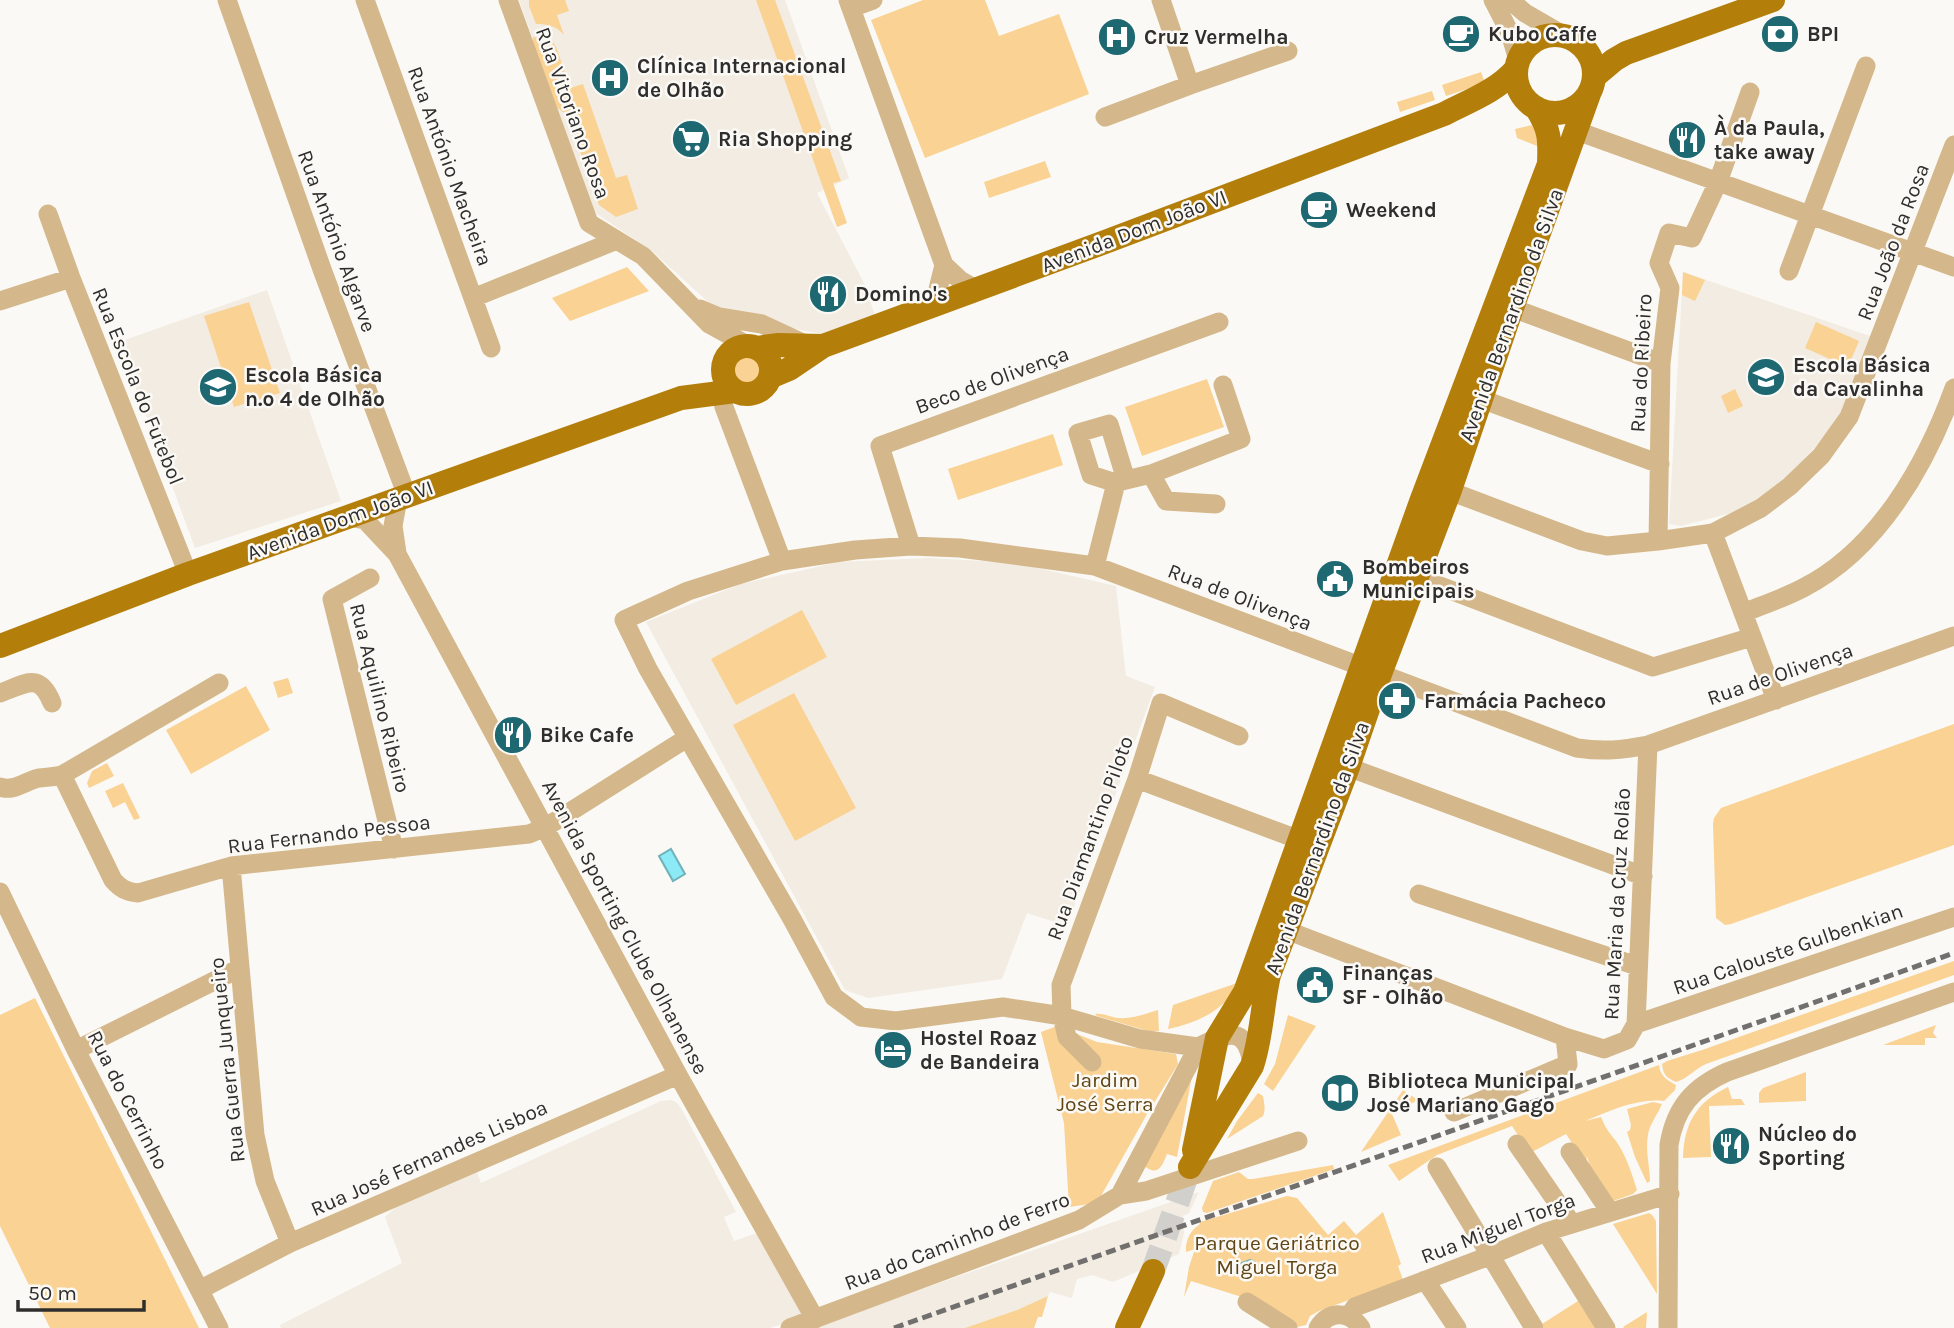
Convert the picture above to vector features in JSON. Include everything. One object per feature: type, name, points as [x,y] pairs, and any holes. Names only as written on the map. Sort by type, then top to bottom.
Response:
[{"type":"main road","points":[[1742,0],[1626,40],[1571,39],[1551,34],[1541,37],[1524,50],[1517,64],[1517,82],[1521,94],[1533,106],[1549,113],[1572,110],[1582,103],[1592,85],[1614,60],[1773,0]]},
{"type":"main road","points":[[1571,39],[1591,58],[1592,85]]},
{"type":"main road","name":"Avenida Dom João VI","points":[[770,377],[789,369],[817,346],[977,290],[1444,114],[1506,80],[1517,64]]},
{"type":"main road","name":"Avenida Bernardino da Silva","points":[[1533,106],[1548,130],[1549,164],[1439,487],[1371,671],[1300,840],[1245,992],[1207,1042],[1190,1167],[1252,1066],[1258,1047],[1269,975],[1348,767],[1371,671],[1416,577],[1439,487],[1481,398],[1592,85]]},
{"type":"main road","name":"Avenida Dom João VI","points":[[1444,114],[1496,103],[1511,102],[1533,106]]},
{"type":"main road","name":"Avenida Dom João VI","points":[[753,347],[817,346]]},
{"type":"main road","points":[[753,347],[763,352],[771,364],[767,384],[756,393],[728,392],[723,365],[726,359],[735,349],[753,347]]},
{"type":"main road","name":"Avenida Dom João VI","points":[[681,398],[713,376],[723,365]]},
{"type":"main road","name":"Avenida Dom João VI","points":[[0,646],[188,573],[681,398],[728,392]]},
{"type":"main road","points":[[1127,1328],[1153,1270],[1137,1328]]},
{"type":"street","name":"Rua António Algarve","points":[[227,0],[402,498]]},
{"type":"street","name":"Rua António Macheira","points":[[365,0],[491,348]]},
{"type":"street","name":"Rua Vitoriano Rosa","points":[[508,0],[589,223],[643,256],[709,324],[753,347]]},
{"type":"street","points":[[873,0],[849,4],[944,265],[960,280],[977,290]]},
{"type":"street","points":[[1161,0],[1190,85]]},
{"type":"street","points":[[1493,0],[1510,33],[1517,64]]},
{"type":"street","points":[[1510,0],[1525,13],[1571,39]]},
{"type":"street","points":[[1105,117],[1288,51]]},
{"type":"street","points":[[1789,271],[1866,66]]},
{"type":"street","points":[[1718,182],[1750,92]]},
{"type":"street","points":[[1577,131],[1954,267]]},
{"type":"street","name":"Rua João da Rosa","points":[[1439,487],[1582,541],[1607,546],[1713,533],[1760,508],[1790,486],[1821,456],[1849,417],[1954,145]]},
{"type":"street","name":"Rua do Ribeiro","points":[[1658,541],[1661,363],[1670,288],[1659,263],[1669,233],[1692,238],[1718,182]]},
{"type":"street","name":"Rua Escola do Futebol","points":[[48,214],[188,573]]},
{"type":"street","points":[[473,298],[617,240]]},
{"type":"street","points":[[934,305],[944,265]]},
{"type":"street","points":[[0,301],[71,278]]},
{"type":"street","points":[[693,305],[719,317],[762,324],[787,337],[817,346]]},
{"type":"street","points":[[1512,308],[1661,363]]},
{"type":"street","name":"Beco de Olivença","points":[[911,546],[880,446],[1219,322]]},
{"type":"street","points":[[1095,566],[1121,482],[1152,474],[1241,439],[1223,385]]},
{"type":"street","points":[[1743,612],[1803,589],[1838,566],[1872,532],[1903,494],[1929,449],[1954,388]]},
{"type":"street","points":[[728,392],[724,407],[782,561]]},
{"type":"street","points":[[1481,398],[1660,464]]},
{"type":"street","points":[[1152,474],[1166,501],[1216,504]]},
{"type":"street","name":"Avenida Sporting Clube Olhanense","points":[[397,554],[393,526],[402,498]]},
{"type":"street","name":"Avenida Sporting Clube Olhanense","points":[[348,517],[365,520],[397,554],[678,1075],[816,1319]]},
{"type":"street","points":[[1713,533],[1776,700]]},
{"type":"street","name":"Rua de Olivença","points":[[687,738],[624,620],[688,591],[782,561],[855,550],[911,546],[960,548],[1095,566],[1577,748],[1601,751],[1648,745],[1954,636]]},
{"type":"street","points":[[1416,577],[1653,667],[1752,637]]},
{"type":"street","name":"Rua Aquilino Ribeiro","points":[[370,578],[332,599],[394,849]]},
{"type":"street","points":[[0,694],[33,682],[41,684],[52,703]]},
{"type":"street","points":[[0,788],[16,788],[34,779],[62,775],[219,683]]},
{"type":"street","name":"Rua Diamantino Piloto","points":[[1092,1062],[1068,1037],[1062,1016],[1061,985],[1137,779],[1161,703],[1239,736]]},
{"type":"street","points":[[687,738],[834,997],[862,1017],[896,1021],[1003,1007],[1062,1016],[1140,1040],[1207,1042],[1229,1034],[1242,1038],[1250,1051],[1252,1066]]},
{"type":"street","name":"Rua Fernando Pessoa","points":[[62,775],[113,880],[128,892],[147,891],[231,866],[529,834],[546,827],[687,738]]},
{"type":"street","name":"Rua Maria da Cruz Rolão","points":[[1286,930],[1565,1037],[1604,1049],[1627,1040],[1636,1024],[1648,745]]},
{"type":"street","points":[[1348,767],[1643,876]]},
{"type":"street","points":[[1137,779],[1300,840]]},
{"type":"street","name":"Rua Guerra Junqueiro","points":[[231,866],[259,1158],[265,1181],[290,1244]]},
{"type":"street","name":"Rua do Cerrinho","points":[[0,892],[76,1049],[219,1328]]},
{"type":"street","points":[[1419,894],[1637,966]]},
{"type":"street","name":"Rua Calouste Gulbenkian","points":[[1636,1024],[1954,917]]},
{"type":"street","points":[[76,1049],[240,968]]},
{"type":"street","points":[[1668,1328],[1669,1145],[1672,1131],[1689,1097],[1727,1072],[1954,992]]},
{"type":"street","points":[[1454,1112],[1567,1064],[1565,1037]]},
{"type":"street","points":[[1120,1195],[1207,1042]]},
{"type":"street","name":"Rua José Fernandes Lisboa","points":[[201,1289],[290,1244],[678,1075]]},
{"type":"street","name":"Rua do Caminho de Ferro","points":[[790,1328],[1079,1220],[1120,1195],[1146,1191],[1298,1142]]},
{"type":"street","points":[[1517,1144],[1572,1224]]},
{"type":"street","points":[[1570,1152],[1610,1212]]},
{"type":"street","points":[[1437,1167],[1534,1328]]},
{"type":"street","name":"Rua Miguel Torga","points":[[1318,1328],[1334,1315],[1355,1322],[1355,1307],[1489,1256],[1546,1231],[1670,1194]]},
{"type":"street","points":[[1546,1231],[1606,1328]]},
{"type":"street","points":[[1425,1280],[1457,1328]]},
{"type":"street","points":[[1247,1302],[1288,1328]]},
{"type":"shaded area","name":"Ria Shopping","points":[[519,0],[785,0],[849,178],[817,193],[865,285],[876,319],[837,337],[717,310],[652,251],[594,212]]},
{"type":"shaded area","name":"Escola Básica da Cavalinha","points":[[1683,272],[1870,336],[1839,417],[1799,467],[1758,501],[1735,512],[1681,526],[1669,524]]},
{"type":"shaded area","name":"Escola Básica n.º 4 de Olhão","points":[[267,290],[341,501],[195,548],[119,342]]},
{"type":"shaded area","points":[[929,558],[1016,563],[1116,586],[1126,676],[1155,687],[1067,926],[1027,913],[1002,979],[868,998],[845,990],[646,622],[741,584],[839,562]]},
{"type":"shaded area","points":[[671,1100],[681,1108],[736,1212],[724,1217],[734,1241],[757,1233],[803,1317],[770,1328],[281,1328],[280,1325],[402,1263],[385,1217],[398,1205],[476,1170],[481,1183],[661,1101]]},
{"type":"shaded area","points":[[1199,1192],[1189,1213],[1183,1216],[1184,1233],[1179,1254],[1113,1282],[1092,1275],[1077,1279],[1072,1298],[1050,1292],[1048,1296],[1017,1310],[965,1328],[811,1328]]},
{"type":"green space","points":[[529,0],[565,0],[569,11],[557,15],[564,35],[552,26],[536,24]]},
{"type":"green space","points":[[756,0],[775,0],[841,181],[833,183],[847,223],[837,227]]},
{"type":"green space","points":[[923,0],[985,0],[999,36],[1059,14],[1089,94],[925,158],[871,20]]},
{"type":"green space","points":[[533,37],[552,40],[570,88],[583,84],[616,178],[627,175],[638,209],[616,217],[599,205],[568,116],[555,106],[532,43]]},
{"type":"green space","points":[[1481,72],[1485,83],[1446,96],[1442,85]]},
{"type":"green space","points":[[1432,91],[1435,100],[1400,112],[1397,102]]},
{"type":"green space","points":[[1532,125],[1542,148],[1517,138],[1515,129]]},
{"type":"green space","points":[[1045,161],[1051,177],[989,198],[984,182]]},
{"type":"green space","points":[[627,267],[649,291],[570,321],[552,298]]},
{"type":"green space","points":[[1683,272],[1705,280],[1695,301],[1682,295]]},
{"type":"green space","points":[[249,302],[280,393],[234,407],[204,316]]},
{"type":"green space","points":[[1816,322],[1859,341],[1848,367],[1805,348]]},
{"type":"green space","points":[[747,355],[758,359],[762,370],[758,381],[747,385],[736,381],[732,370],[736,359]]},
{"type":"green space","points":[[1207,379],[1224,427],[1142,456],[1125,407]]},
{"type":"green space","points":[[1735,389],[1743,406],[1728,413],[1721,396]]},
{"type":"green space","points":[[1053,434],[1063,465],[958,500],[948,469]]},
{"type":"green space","points":[[802,610],[827,657],[736,705],[711,659]]},
{"type":"green space","points":[[288,678],[293,693],[278,698],[273,682]]},
{"type":"green space","points":[[246,686],[270,730],[191,774],[166,730]]},
{"type":"green space","points":[[794,693],[856,808],[795,841],[733,725]]},
{"type":"green space","points":[[1954,724],[1954,845],[1731,924],[1725,925],[1716,918],[1713,824],[1721,808]]},
{"type":"green space","points":[[107,763],[114,776],[89,788],[87,783],[92,771]]},
{"type":"green space","points":[[123,783],[140,818],[134,820],[125,802],[113,808],[105,791]]},
{"type":"green space","points":[[1954,961],[1954,975],[1706,1064],[1680,1081],[1670,1079],[1663,1071],[1662,1064],[1667,1061]]},
{"type":"green space","points":[[1240,982],[1227,1000],[1210,1014],[1168,1029],[1173,1005]]},
{"type":"green space","points":[[35,998],[199,1328],[50,1328],[0,1226],[0,1015]]},
{"type":"green space","points":[[1158,1010],[1159,1031],[1148,1031],[1095,1014],[1123,1018]]},
{"type":"green space","points":[[1288,1015],[1316,1026],[1273,1091],[1264,1084],[1275,1064]]},
{"type":"green space","points":[[1936,1025],[1933,1033],[1937,1038],[1925,1038],[1925,1045],[1883,1045]]},
{"type":"green space","name":"Jardim José Serra","points":[[1057,1026],[1097,1042],[1176,1054],[1178,1064],[1097,1203],[1069,1207],[1064,1123],[1041,1032]]},
{"type":"green space","points":[[1659,1065],[1662,1075],[1676,1085],[1675,1090],[1664,1101],[1634,1103],[1585,1121],[1601,1117],[1607,1130],[1620,1146],[1628,1165],[1637,1190],[1633,1194],[1613,1201],[1591,1171],[1587,1156],[1586,1164],[1566,1134],[1530,1153],[1512,1126],[1437,1155],[1399,1181],[1388,1165]]},
{"type":"green space","points":[[1193,1070],[1177,1157],[1167,1154],[1160,1168],[1151,1170],[1141,1163]]},
{"type":"green space","points":[[1806,1072],[1806,1101],[1759,1103],[1759,1093],[1763,1088]]},
{"type":"green space","points":[[1728,1087],[1732,1099],[1741,1099],[1745,1105],[1709,1106],[1711,1157],[1683,1158],[1686,1135],[1694,1115],[1708,1100]]},
{"type":"green space","points":[[1403,1090],[1418,1100],[1392,1114],[1401,1135],[1361,1152]]},
{"type":"green space","points":[[1258,1093],[1263,1096],[1263,1116],[1227,1139],[1237,1121]]},
{"type":"green space","points":[[1653,1102],[1662,1104],[1648,1135],[1650,1181],[1647,1183],[1627,1132],[1631,1125],[1627,1109]]},
{"type":"green space","points":[[1333,1165],[1334,1169],[1207,1213],[1203,1212],[1202,1208],[1213,1181],[1239,1172],[1248,1179],[1253,1179]]},
{"type":"green space","name":"Parque Geriátrico Miguel Torga","points":[[1287,1196],[1297,1198],[1328,1235],[1344,1221],[1356,1235],[1383,1212],[1401,1264],[1398,1266],[1403,1280],[1319,1311],[1310,1316],[1306,1325],[1297,1327],[1245,1298],[1191,1281],[1184,1297],[1195,1249],[1186,1252],[1186,1244],[1200,1222]]},
{"type":"green space","points":[[1649,1213],[1656,1221],[1657,1294],[1613,1224]]},
{"type":"green space","points":[[1048,1296],[1042,1317],[1038,1317],[1034,1328],[965,1328],[1017,1310]]},
{"type":"green space","points":[[1578,1301],[1596,1328],[1544,1328],[1542,1324]]},
{"type":"green space","points":[[1647,1312],[1646,1328],[1623,1327]]},
{"type":"water","points":[[671,849],[685,874],[673,881],[659,856]]},
{"type":"water","points":[[1250,1260],[1257,1265],[1241,1274],[1231,1267]]},
{"type":"tunnel","points":[[1153,1271],[1190,1167]]},
{"type":"railway","points":[[894,1328],[1954,953]]},
{"type":"place","name":"Kubo Caffe","points":[[1461,34]]},
{"type":"place","name":"BPI","points":[[1780,34]]},
{"type":"place","name":"Cruz Vermelha","points":[[1117,37]]},
{"type":"place","name":"Clínica Internacional de Olhão","points":[[610,78]]},
{"type":"place","name":"Ria Shopping","points":[[691,139]]},
{"type":"place","name":"À da Paula, take away","points":[[1687,140]]},
{"type":"place","name":"Weekend","points":[[1319,210]]},
{"type":"place","name":"Domino's","points":[[828,294]]},
{"type":"place","name":"Escola Básica da Cavalinha","points":[[1766,377]]},
{"type":"place","name":"Escola Básica n.º 4 de Olhão","points":[[218,387]]},
{"type":"place","name":"Bombeiros Municipais","points":[[1335,579]]},
{"type":"place","name":"Farmácia Pacheco","points":[[1397,701]]},
{"type":"place","name":"Bike Cafe","points":[[513,735]]},
{"type":"place","name":"Finanças SF - Olhão","points":[[1315,985]]},
{"type":"place","name":"Hostel Roaz de Bandeira","points":[[893,1050]]},
{"type":"place","name":"Biblioteca Municipal José Mariano Gago","points":[[1340,1093]]},
{"type":"place","name":"Núcleo do Sporting","points":[[1731,1146]]}]
